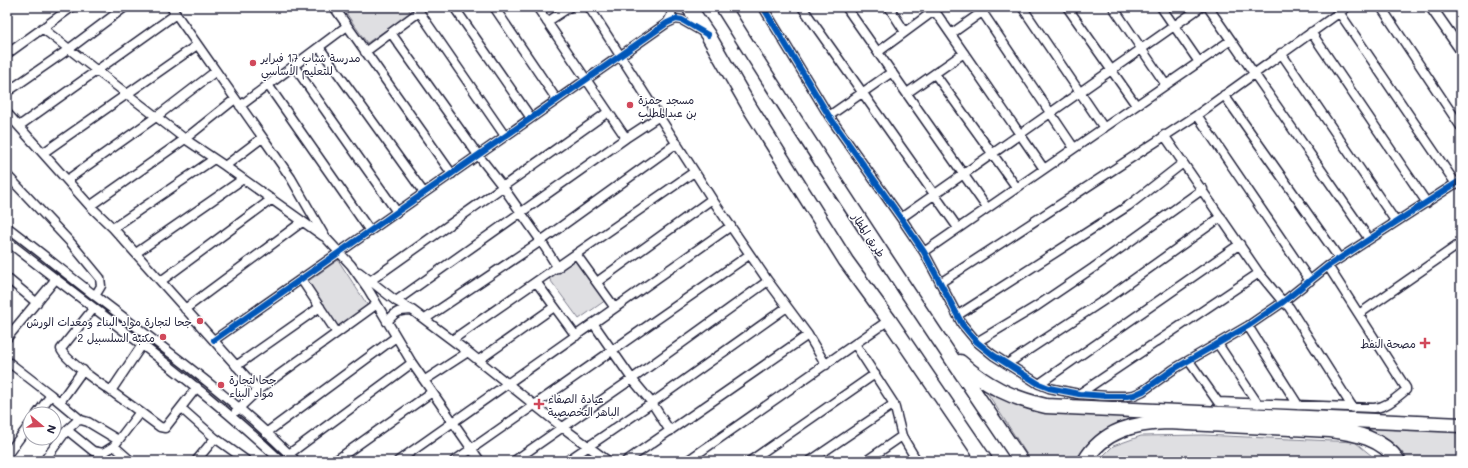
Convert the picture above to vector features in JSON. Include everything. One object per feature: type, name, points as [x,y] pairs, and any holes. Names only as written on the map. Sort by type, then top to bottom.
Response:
[{"type":"highway","points":[[689,7],[708,35],[746,102],[846,261],[889,320],[985,461]]},
{"type":"highway","name":"طريق المطار","points":[[723,7],[800,130],[1020,461]]},
{"type":"highway","points":[[944,348],[972,373],[1001,392],[1023,401],[1046,406],[1461,425]]},
{"type":"highway","points":[[1085,461],[1089,453],[1102,440],[1117,431],[1152,422],[1347,432],[1365,436],[1377,442],[1394,455],[1398,461]]},
{"type":"street","points":[[7,54],[72,7]]},
{"type":"street","points":[[7,92],[69,49],[125,7]]},
{"type":"street","points":[[171,7],[291,178],[325,237],[351,266],[377,304],[412,363],[480,461]]},
{"type":"street","points":[[334,7],[364,52],[452,174]]},
{"type":"street","points":[[454,7],[531,118]]},
{"type":"street","points":[[494,7],[557,100]]},
{"type":"street","points":[[537,7],[626,138]]},
{"type":"street","points":[[547,22],[570,7]]},
{"type":"street","points":[[588,7],[658,117],[677,143],[694,172],[768,281],[808,335],[826,365]]},
{"type":"street","points":[[667,23],[671,16],[672,7]]},
{"type":"street","points":[[763,7],[829,116],[924,252],[962,324],[977,342],[993,355],[1039,384],[1049,388],[1079,394],[1107,396],[1134,395],[1143,391],[1174,369],[1248,326],[1283,302],[1339,258],[1459,182],[1338,12]]},
{"type":"street","points":[[802,7],[958,228]]},
{"type":"street","points":[[846,7],[987,208]]},
{"type":"street","points":[[889,7],[905,32]]},
{"type":"street","points":[[1022,7],[1104,128]]},
{"type":"street","points":[[1067,7],[1136,105]]},
{"type":"street","points":[[1113,7],[1166,85]]},
{"type":"street","points":[[1160,7],[1199,62]]},
{"type":"street","points":[[901,218],[1201,7]]},
{"type":"street","points":[[1208,7],[1253,74],[1369,239]]},
{"type":"street","points":[[940,283],[1164,135],[1197,115],[1224,94],[1347,7]]},
{"type":"street","points":[[1381,7],[1461,127]]},
{"type":"street","points":[[1431,7],[1461,50]]},
{"type":"street","points":[[878,52],[933,9],[1044,169]]},
{"type":"street","points":[[951,34],[983,9],[1074,148]]},
{"type":"street","points":[[364,52],[391,33],[418,10],[505,136]]},
{"type":"street","points":[[19,126],[176,14]]},
{"type":"street","points":[[214,340],[667,23],[676,19],[682,20],[708,35]]},
{"type":"street","points":[[90,206],[185,139],[238,103],[268,85],[347,26]]},
{"type":"street","points":[[42,28],[185,139],[325,237]]},
{"type":"street","points":[[1311,32],[1427,203]]},
{"type":"street","points":[[391,33],[478,155],[503,187],[558,268]]},
{"type":"street","points":[[924,252],[1231,40]]},
{"type":"street","points":[[42,153],[197,46]]},
{"type":"street","points":[[319,47],[424,193]]},
{"type":"street","points":[[907,93],[964,53]]},
{"type":"street","points":[[1281,53],[1396,222]]},
{"type":"street","points":[[294,66],[397,212]]},
{"type":"street","points":[[67,180],[156,117],[216,71]]},
{"type":"street","points":[[829,116],[892,72]]},
{"type":"street","points":[[935,74],[1016,188]]},
{"type":"street","points":[[268,85],[370,232]]},
{"type":"street","points":[[1224,94],[1339,258]]},
{"type":"street","points":[[370,281],[608,112]]},
{"type":"street","points":[[7,113],[90,206],[113,228],[258,390]]},
{"type":"street","points":[[1197,115],[1310,281]]},
{"type":"street","points":[[396,301],[521,214],[626,138],[658,117]]},
{"type":"street","points":[[1164,135],[1203,189],[1259,273],[1289,307],[1353,408]]},
{"type":"street","points":[[225,166],[262,138]]},
{"type":"street","points":[[425,319],[541,241],[677,143]]},
{"type":"street","points":[[113,228],[214,159]]},
{"type":"street","points":[[958,316],[1128,206],[1183,163]]},
{"type":"street","points":[[452,340],[537,283],[694,172]]},
{"type":"street","points":[[7,175],[71,244],[100,278],[101,286],[94,296]]},
{"type":"street","points":[[136,254],[244,179]]},
{"type":"street","points":[[977,342],[1037,306],[1203,189]]},
{"type":"street","points":[[161,281],[272,199]]},
{"type":"street","points":[[597,282],[712,199]]},
{"type":"street","points":[[1007,364],[1109,297],[1221,217]]},
{"type":"street","points":[[186,309],[302,222]]},
{"type":"street","points":[[398,461],[731,226]]},
{"type":"street","points":[[7,227],[94,296],[204,378],[296,461]]},
{"type":"street","points":[[7,241],[55,280],[197,387],[281,461]]},
{"type":"street","points":[[1359,314],[1461,243]]},
{"type":"street","points":[[1039,384],[1240,244]]},
{"type":"street","points":[[576,254],[615,308]]},
{"type":"street","points":[[454,461],[750,255]]},
{"type":"street","points":[[351,266],[396,301],[425,319],[479,360],[562,427],[608,461]]},
{"type":"street","points":[[1189,361],[1218,402],[1353,408],[1380,408],[1389,403],[1406,390],[1406,388],[1328,266]]},
{"type":"street","points":[[1079,394],[1259,273]]},
{"type":"street","points":[[7,278],[36,303]]},
{"type":"street","points":[[7,338],[10,328],[36,303],[55,280]]},
{"type":"street","points":[[301,280],[337,333]]},
{"type":"street","points":[[514,461],[632,379],[768,281]]},
{"type":"street","points":[[537,283],[576,336]]},
{"type":"street","points":[[231,416],[258,390],[377,304]]},
{"type":"street","points":[[236,366],[320,307]]},
{"type":"street","points":[[479,360],[554,307]]},
{"type":"street","points":[[567,461],[652,403],[787,307]]},
{"type":"street","points":[[93,308],[61,349],[62,352],[83,370],[160,427],[166,428],[197,387]]},
{"type":"street","points":[[387,322],[394,313],[412,310]]},
{"type":"street","points":[[687,461],[889,320]]},
{"type":"street","points":[[593,323],[632,379],[652,403],[670,431]]},
{"type":"street","points":[[1248,326],[1298,405]]},
{"type":"street","points":[[626,461],[808,335]]},
{"type":"street","points":[[266,433],[396,337]]},
{"type":"street","points":[[855,344],[894,404],[902,436],[917,461]]},
{"type":"street","points":[[1218,344],[1258,404]]},
{"type":"street","points":[[111,391],[142,345]]},
{"type":"street","points":[[425,380],[468,352]]},
{"type":"street","points":[[7,361],[81,420],[88,422],[116,443],[131,461]]},
{"type":"street","points":[[289,454],[412,363]]},
{"type":"street","points":[[60,402],[83,370]]},
{"type":"street","points":[[750,461],[875,374]]},
{"type":"street","points":[[335,461],[432,392]]},
{"type":"street","points":[[43,406],[51,395]]},
{"type":"street","points":[[810,461],[894,404]]},
{"type":"street","points":[[181,408],[215,438],[247,461]]},
{"type":"street","points":[[67,430],[93,451],[103,453],[116,443],[140,412]]},
{"type":"street","points":[[44,461],[67,430],[77,421],[81,420]]},
{"type":"street","points":[[7,455],[22,435]]},
{"type":"street","points":[[866,461],[902,436]]},
{"type":"street","points":[[196,461],[215,438]]},
{"type":"shaded area","points":[[355,7],[407,7],[411,13],[367,43],[346,13]]},
{"type":"shaded area","points":[[574,257],[606,300],[579,319],[548,277]]},
{"type":"shaded area","points":[[338,260],[368,306],[338,329],[307,282]]},
{"type":"shaded area","points":[[988,394],[1155,418],[1080,461],[1031,461]]},
{"type":"shaded area","points":[[1355,425],[1461,429],[1461,461],[1408,461],[1392,442],[1378,434]]},
{"type":"shaded area","points":[[1203,435],[1355,442],[1378,461],[1098,461],[1113,446],[1141,436]]},
{"type":"cycle path","points":[[763,7],[829,116],[924,252],[962,324],[977,342],[993,355],[1039,384],[1049,388],[1079,394],[1107,396],[1127,396],[1143,391],[1174,369],[1248,326],[1283,302],[1328,266],[1461,180]]},
{"type":"cycle path","points":[[214,340],[667,23],[676,19],[682,20],[708,35]]},
{"type":"place","name":"مدرسة شباب 17 فبراير للتعليم الأساسي","points":[[253,63]]},
{"type":"place","name":"مسجد حمزة بن عبدالمطلب","points":[[630,105]]},
{"type":"place","name":"جحا لتجارة مواد البناء ومعدات الورش","points":[[200,321]]},
{"type":"place","name":"مكتبة السلسبيل 2","points":[[163,337]]},
{"type":"place","name":"مصحة النفط","points":[[1425,343]]},
{"type":"place","name":"جحا لتجارة مواد البناء","points":[[221,385]]},
{"type":"place","name":"عيادة الصفاء الباهر التخصصية","points":[[539,404]]}]
